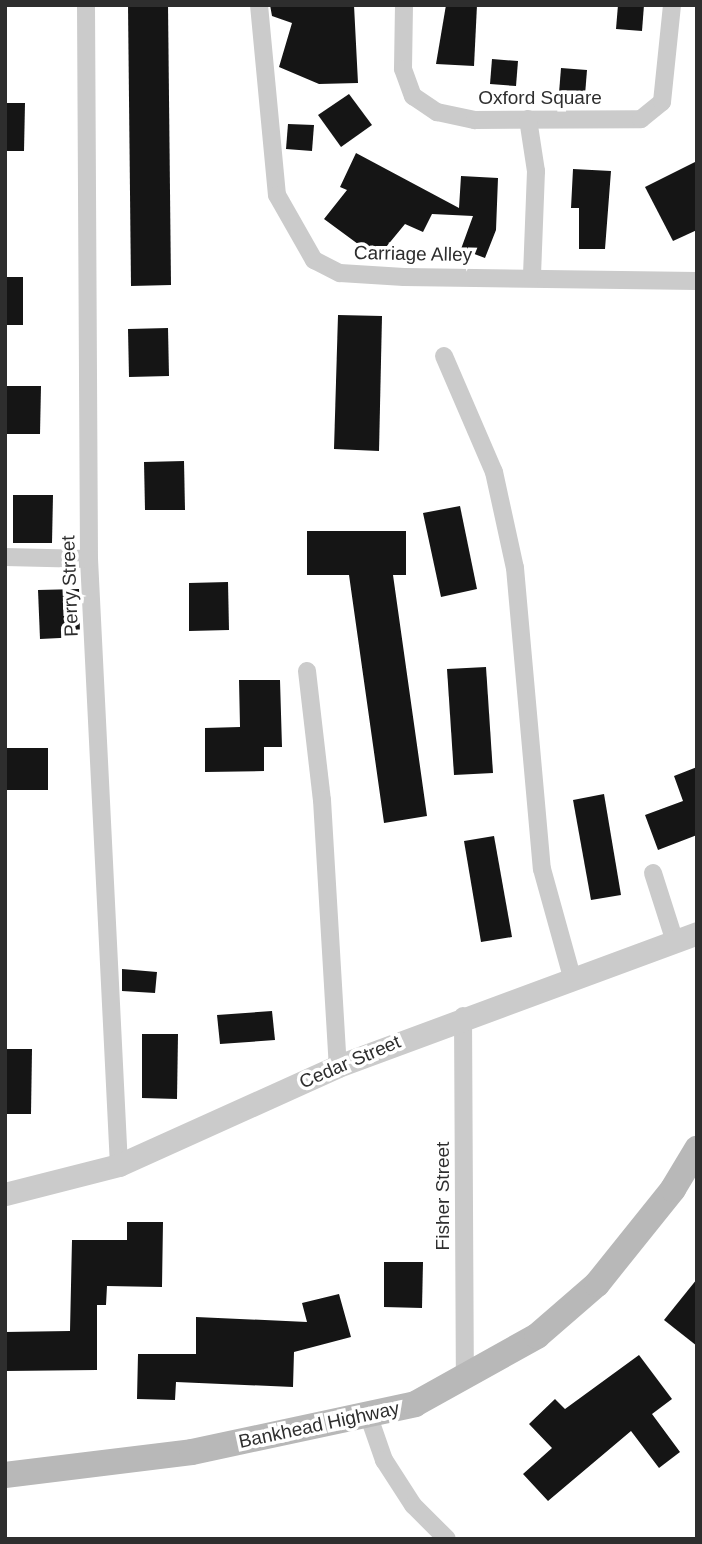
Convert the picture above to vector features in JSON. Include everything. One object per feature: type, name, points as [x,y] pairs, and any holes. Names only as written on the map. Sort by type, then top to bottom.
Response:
[{"type":"main road","name":"Bankhead Highway","points":[[5,1475],[192,1452],[369,1417],[415,1404],[537,1336],[597,1284],[673,1189],[697,1149]]},
{"type":"street","name":"Perry Street","points":[[86,5],[89,559],[119,1165]]},
{"type":"street","name":"Carriage Alley","points":[[259,5],[277,195],[314,260],[340,273],[697,281]]},
{"type":"street","name":"Oxford Square","points":[[404,5],[403,69],[413,96],[437,112],[528,119],[641,119],[662,102],[673,5]]},
{"type":"street","points":[[528,119],[536,171],[532,276]]},
{"type":"street","points":[[444,356],[494,472],[515,568],[542,869],[572,977]]},
{"type":"street","points":[[5,557],[89,559]]},
{"type":"street","points":[[307,671],[322,800],[338,1066]]},
{"type":"street","points":[[653,873],[675,942]]},
{"type":"street","name":"Cedar Street","points":[[5,1194],[119,1165],[338,1066],[463,1016],[697,933]]},
{"type":"street","name":"Fisher Street","points":[[463,1016],[465,1376]]},
{"type":"street","points":[[369,1417],[391,1471],[447,1539]]},
{"type":"building","points":[[128,5],[168,5],[171,285],[131,286]]},
{"type":"building","points":[[270,5],[354,5],[358,83],[319,84],[279,67],[292,23],[272,16]]},
{"type":"building","points":[[446,5],[477,5],[474,66],[436,64]]},
{"type":"building","points":[[618,5],[644,5],[642,31],[616,29]]},
{"type":"building","points":[[492,59],[518,61],[516,86],[490,84]]},
{"type":"building","points":[[561,68],[587,70],[585,95],[559,93]]},
{"type":"building","points":[[349,94],[372,125],[341,147],[318,115]]},
{"type":"building","points":[[5,103],[25,103],[24,151],[5,151]]},
{"type":"building","points":[[288,124],[314,125],[312,151],[286,149]]},
{"type":"building","points":[[356,153],[459,208],[461,176],[498,178],[496,230],[485,258],[461,249],[473,216],[432,214],[423,232],[405,224],[377,258],[324,219],[347,190],[340,187]]},
{"type":"building","points":[[697,161],[697,230],[673,241],[645,187]]},
{"type":"building","points":[[573,169],[611,171],[605,249],[579,249],[579,208],[571,208]]},
{"type":"building","points":[[5,277],[23,277],[23,325],[5,325]]},
{"type":"building","points":[[338,315],[382,316],[379,451],[334,449]]},
{"type":"building","points":[[168,328],[169,376],[129,377],[128,329]]},
{"type":"building","points":[[5,386],[41,386],[40,434],[5,434]]},
{"type":"building","points":[[184,461],[185,510],[145,510],[144,462]]},
{"type":"building","points":[[13,495],[53,495],[52,543],[13,543]]},
{"type":"building","points":[[460,506],[477,589],[441,597],[423,513]]},
{"type":"building","points":[[307,531],[406,531],[406,575],[393,575],[427,816],[384,823],[349,575],[307,575]]},
{"type":"building","points":[[228,582],[229,630],[189,631],[189,583]]},
{"type":"building","points":[[79,589],[80,637],[40,639],[38,590]]},
{"type":"building","points":[[486,667],[493,773],[454,775],[447,669]]},
{"type":"building","points":[[239,680],[280,680],[282,747],[264,747],[264,771],[205,772],[205,728],[240,727]]},
{"type":"building","points":[[5,748],[48,748],[48,790],[5,790]]},
{"type":"building","points":[[697,767],[697,835],[658,850],[645,815],[683,801],[674,776]]},
{"type":"building","points":[[604,794],[621,895],[591,900],[573,800]]},
{"type":"building","points":[[494,836],[512,937],[481,942],[464,841]]},
{"type":"building","points":[[122,969],[157,972],[155,993],[122,991]]},
{"type":"building","points":[[272,1011],[275,1040],[220,1044],[217,1015]]},
{"type":"building","points":[[142,1034],[178,1034],[177,1099],[142,1098]]},
{"type":"building","points":[[5,1049],[32,1049],[31,1114],[5,1114]]},
{"type":"building","points":[[127,1222],[163,1222],[162,1287],[107,1286],[106,1305],[97,1305],[97,1370],[5,1371],[5,1332],[70,1331],[72,1240],[127,1240]]},
{"type":"building","points":[[384,1262],[423,1262],[422,1308],[384,1307]]},
{"type":"building","points":[[697,1279],[697,1346],[664,1320]]},
{"type":"building","points":[[339,1294],[351,1337],[294,1352],[293,1387],[176,1382],[175,1400],[137,1399],[138,1354],[196,1354],[196,1317],[307,1322],[302,1303]]},
{"type":"building","points":[[639,1355],[672,1399],[652,1414],[680,1452],[659,1468],[631,1431],[548,1501],[523,1474],[552,1448],[529,1424],[555,1399],[565,1409]]}]
